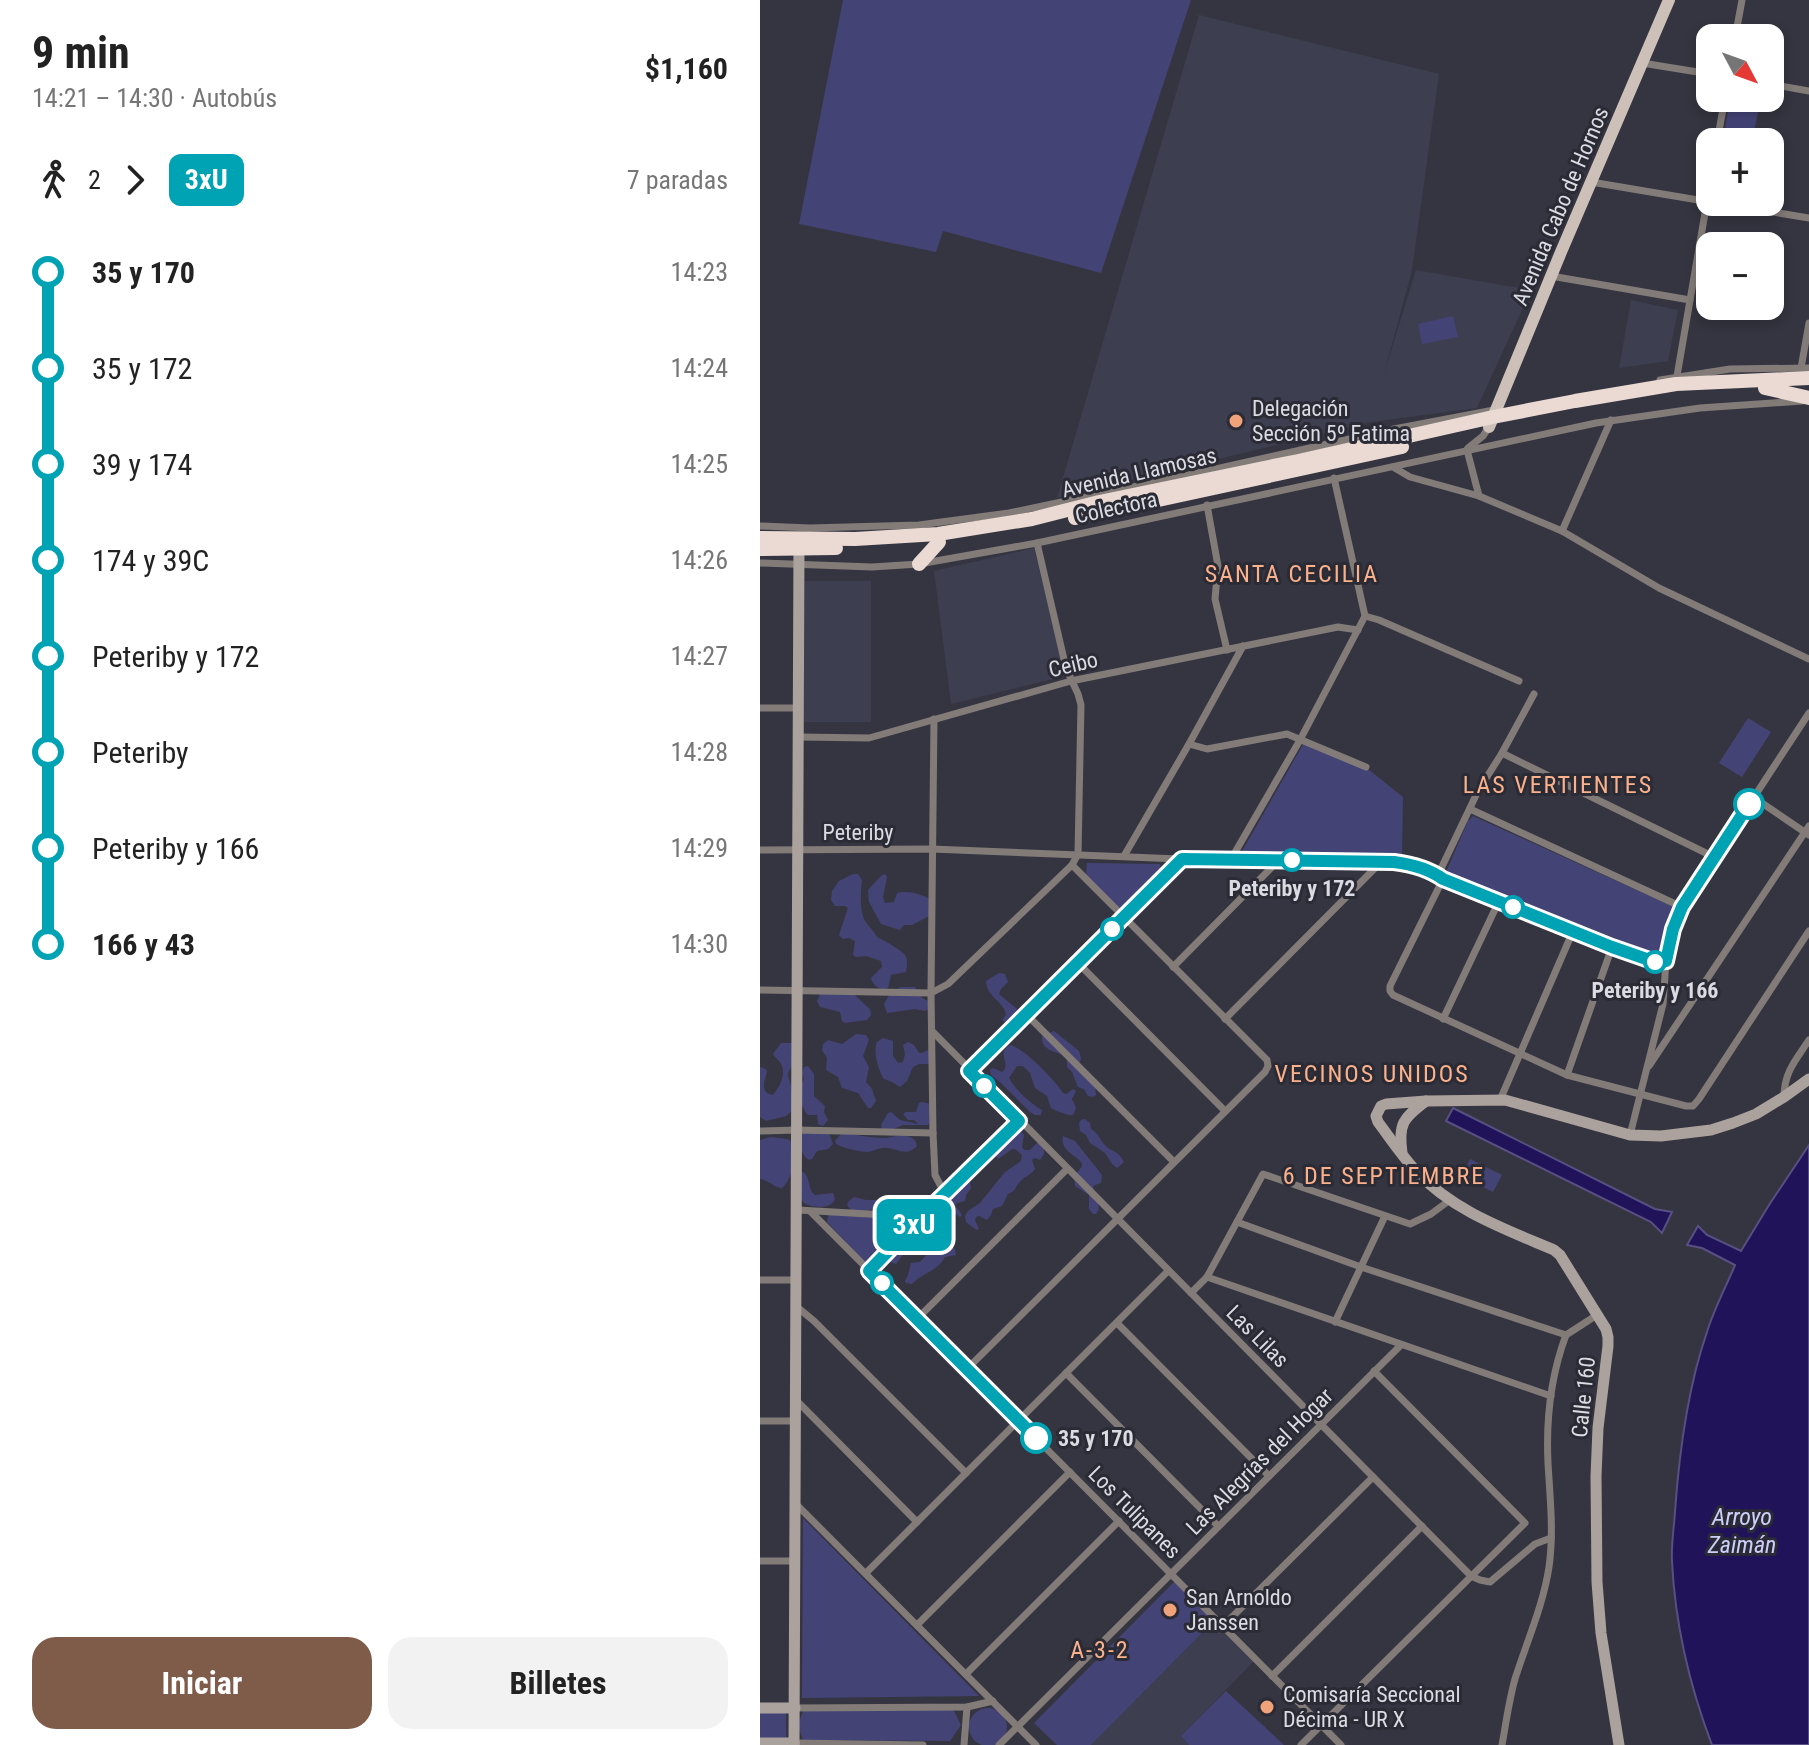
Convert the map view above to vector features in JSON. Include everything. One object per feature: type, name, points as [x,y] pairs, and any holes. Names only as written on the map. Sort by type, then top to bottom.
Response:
[{"type":"highway","name":"Avenida Llamosas","points":[[799,539],[879,547],[939,542],[1028,528],[1492,418],[1676,384],[1806,371]]},
{"type":"highway","name":"Avenida Llamosas","points":[[1492,418],[1547,415],[1719,389],[1809,387]]},
{"type":"highway","points":[[1765,388],[1809,399]]},
{"type":"highway","name":"Avenida Llamosas","points":[[766,547],[799,539],[938,534],[1032,519],[1098,498],[1341,455]]},
{"type":"highway","points":[[919,564],[939,542]]},
{"type":"main road","name":"Avenida Cabo de Hornos","points":[[1492,418],[1669,0]]},
{"type":"main road","points":[[760,1743],[794,1744],[799,539]]},
{"type":"main road","name":"Calle 160","points":[[1619,1745],[1601,1633],[1597,1582],[1596,1476],[1598,1428],[1608,1346],[1606,1329],[1565,1260],[1554,1250],[1497,1226],[1450,1200],[1416,1171],[1376,1116],[1386,1104],[1500,1100],[1630,1135],[1661,1136],[1711,1130],[1756,1114],[1809,1079]]},
{"type":"main road","points":[[1402,1154],[1402,1124],[1410,1113],[1426,1101]]},
{"type":"main road","points":[[760,1708],[795,1708]]},
{"type":"street","points":[[1738,24],[1742,0]]},
{"type":"street","points":[[1642,63],[1696,72]]},
{"type":"street","points":[[1784,87],[1809,91]]},
{"type":"street","points":[[1591,182],[1696,200]]},
{"type":"street","points":[[1784,214],[1809,218]]},
{"type":"street","points":[[1677,376],[1707,216]]},
{"type":"street","points":[[1551,276],[1690,300]]},
{"type":"street","points":[[1479,496],[1467,450],[1483,436],[1492,418],[1677,376],[1730,369],[1806,371],[1809,323]]},
{"type":"street","points":[[1562,531],[1611,420],[1809,399]]},
{"type":"street","name":"Colectora","points":[[760,526],[766,547],[799,565],[872,567],[919,564],[1037,543],[1334,478],[1341,455],[1393,467],[1611,420]]},
{"type":"street","points":[[1393,467],[1410,477],[1479,496],[1562,531],[1659,588],[1809,659]]},
{"type":"street","points":[[1230,861],[1300,740],[1365,616],[1334,478]]},
{"type":"street","name":"Colectora","points":[[799,539],[825,528],[919,525],[1098,498]]},
{"type":"street","points":[[1207,505],[1218,566],[1215,599],[1227,650]]},
{"type":"street","points":[[825,528],[840,539]]},
{"type":"street","points":[[760,990],[931,993],[948,984],[1072,865],[1078,854],[1081,705],[1066,668],[1037,543]]},
{"type":"street","points":[[1365,616],[1519,681]]},
{"type":"street","name":"Ceibo","points":[[799,737],[869,738],[1071,681],[1338,627],[1358,630]]},
{"type":"street","points":[[1124,856],[1243,646]]},
{"type":"street","points":[[1534,694],[1478,791],[1390,986],[1393,995],[1567,1075],[1693,1106],[1809,931]]},
{"type":"street","points":[[760,708],[799,708]]},
{"type":"street","points":[[1630,1135],[1663,1004],[1666,961],[1673,929],[1682,907],[1809,713]]},
{"type":"street","points":[[934,719],[933,1133],[935,1175],[945,1194]]},
{"type":"street","points":[[1189,744],[1207,749],[1287,734],[1366,767]]},
{"type":"street","points":[[1502,753],[1714,857]]},
{"type":"street","points":[[1646,1071],[1808,831],[1753,797]]},
{"type":"street","points":[[1470,809],[1682,907]]},
{"type":"street","name":"Peteriby","points":[[760,850],[932,849],[1230,861],[1394,862],[1440,877],[1612,947],[1655,962],[1666,961]]},
{"type":"street","points":[[969,1071],[1182,859]]},
{"type":"street","points":[[1173,967],[1279,860]]},
{"type":"street","points":[[1225,1019],[1380,863]]},
{"type":"street","points":[[967,1369],[1268,1066],[1267,1060],[1072,865]]},
{"type":"street","points":[[1443,1019],[1499,901]]},
{"type":"street","points":[[1500,1100],[1573,931]]},
{"type":"street","points":[[1567,1075],[1612,947]]},
{"type":"street","points":[[1078,963],[1225,1111]]},
{"type":"street","points":[[1026,1014],[1174,1162]]},
{"type":"street","name":"Las Lilas","points":[[933,1032],[1471,1576]]},
{"type":"street","points":[[1784,1097],[1784,1082],[1809,1040]]},
{"type":"street","points":[[869,1271],[1019,1121]]},
{"type":"street","points":[[760,1131],[933,1133]]},
{"type":"street","points":[[917,1319],[1067,1169]]},
{"type":"street","points":[[1191,1293],[1207,1277],[1263,1174],[1410,1224],[1450,1200]]},
{"type":"street","points":[[798,1210],[921,1217]]},
{"type":"street","name":"Los Tulipanes","points":[[811,1212],[1341,1745]]},
{"type":"street","points":[[1335,1322],[1385,1216]]},
{"type":"street","points":[[1237,1222],[1566,1335]]},
{"type":"street","points":[[866,1573],[1168,1271]]},
{"type":"street","points":[[1207,1277],[1551,1396]]},
{"type":"street","points":[[760,1280],[797,1280]]},
{"type":"street","points":[[797,1307],[966,1473]]},
{"type":"street","points":[[1502,1745],[1515,1680],[1541,1606],[1549,1566],[1552,1519],[1548,1461],[1551,1396],[1566,1335],[1597,1315]]},
{"type":"street","points":[[1117,1323],[1269,1476]]},
{"type":"street","name":"Las Alegrías del Hogar","points":[[999,1745],[1401,1345]]},
{"type":"street","points":[[1301,1745],[1525,1523],[1374,1371]]},
{"type":"street","points":[[1066,1373],[1218,1526]]},
{"type":"street","points":[[796,1400],[917,1522]]},
{"type":"street","points":[[760,1421],[796,1421]]},
{"type":"street","points":[[917,1625],[1070,1472]]},
{"type":"street","points":[[1223,1626],[1373,1477]]},
{"type":"street","points":[[796,1504],[1036,1745]]},
{"type":"street","points":[[966,1674],[1119,1521]]},
{"type":"street","points":[[1272,1676],[1422,1526]]},
{"type":"street","points":[[1471,1576],[1490,1582],[1535,1544],[1551,1538]]},
{"type":"street","points":[[760,1561],[796,1561]]},
{"type":"street","points":[[795,1708],[967,1707],[993,1701]]},
{"type":"street","points":[[964,1745],[967,1707]]},
{"type":"street","points":[[794,1744],[923,1745]]},
{"type":"shaded area","points":[[843,0],[1191,0],[1101,273],[943,231],[936,252],[799,224]]},
{"type":"shaded area","points":[[1199,15],[1439,74],[1412,270],[1384,374],[1416,270],[1531,290],[1477,408],[1371,422],[1057,498]]},
{"type":"shaded area","points":[[1728,112],[1758,112],[1755,128],[1725,128]]},
{"type":"shaded area","points":[[1631,300],[1678,310],[1668,361],[1619,368]]},
{"type":"shaded area","points":[[1453,316],[1458,337],[1422,344],[1418,324]]},
{"type":"shaded area","points":[[1034,548],[1065,676],[951,704],[934,571]]},
{"type":"shaded area","points":[[804,581],[871,581],[871,722],[804,722]]},
{"type":"shaded area","points":[[1748,718],[1771,732],[1742,777],[1719,763]]},
{"type":"shaded area","points":[[1305,741],[1363,765],[1403,797],[1402,854],[1241,853]]},
{"type":"shaded area","points":[[1473,816],[1676,908],[1660,956],[1446,872]]},
{"type":"shaded area","points":[[1087,863],[1160,864],[1161,873],[1127,907],[1118,907],[1086,875]]},
{"type":"shaded area","points":[[858,874],[862,880],[861,906],[865,921],[877,937],[906,957],[906,972],[891,975],[886,989],[877,987],[871,978],[882,967],[881,961],[866,956],[856,957],[853,955],[855,941],[839,935],[848,908],[835,906],[831,900],[832,891],[839,881]]},
{"type":"shaded area","points":[[885,874],[885,903],[894,902],[897,893],[918,894],[930,899],[929,916],[912,925],[904,925],[900,930],[881,924],[869,902],[868,890]]},
{"type":"shaded area","points":[[999,973],[1005,974],[1008,982],[999,994],[1017,1009],[1015,1015],[1005,1022],[1002,1020],[1005,1010],[989,992],[986,981]]},
{"type":"shaded area","points":[[901,987],[915,987],[928,1001],[928,1009],[887,1013],[884,1004],[891,992]]},
{"type":"shaded area","points":[[844,988],[870,1009],[871,1015],[867,1020],[845,1023],[840,1012],[820,1007],[817,1001],[821,993]]},
{"type":"shaded area","points":[[1054,1031],[1079,1051],[1079,1067],[1095,1087],[1096,1095],[1093,1097],[1078,1087],[1067,1067],[1067,1058],[1044,1045],[1042,1036]]},
{"type":"shaded area","points":[[856,1034],[866,1035],[869,1040],[863,1056],[869,1067],[866,1082],[876,1101],[871,1108],[858,1093],[842,1088],[838,1077],[826,1070],[823,1044],[828,1040],[842,1044]]},
{"type":"shaded area","points":[[883,1038],[893,1041],[893,1056],[898,1063],[903,1062],[903,1045],[908,1042],[919,1053],[930,1049],[929,1064],[913,1067],[907,1081],[900,1087],[884,1079],[876,1050],[877,1042]]},
{"type":"shaded area","points":[[781,1043],[792,1043],[797,1060],[788,1075],[792,1111],[786,1116],[766,1121],[760,1117],[760,1067],[767,1072],[764,1083],[766,1092],[773,1095],[783,1076],[783,1068],[773,1054]]},
{"type":"shaded area","points":[[1011,1045],[1039,1066],[1063,1093],[1073,1089],[1076,1091],[1072,1099],[1076,1108],[1073,1115],[1051,1108],[1047,1096],[1035,1088],[1030,1073],[1023,1066],[1017,1066],[1009,1078],[1023,1096],[1042,1110],[1041,1115],[1030,1112],[991,1075],[993,1068],[1002,1072],[1004,1069],[1004,1051]]},
{"type":"shaded area","points":[[808,1066],[814,1074],[814,1096],[825,1106],[828,1120],[823,1126],[818,1124],[817,1115],[806,1113],[797,1095],[804,1079],[804,1067]]},
{"type":"shaded area","points":[[922,1102],[932,1104],[932,1120],[928,1125],[903,1125],[882,1131],[881,1125],[891,1112],[900,1120],[918,1124],[903,1114],[916,1112]]},
{"type":"shaded area","points":[[1085,1119],[1107,1147],[1122,1158],[1124,1162],[1117,1168],[1080,1131],[1079,1123]]},
{"type":"shaded area","points":[[1016,1126],[1024,1135],[1024,1150],[1030,1150],[1040,1143],[1044,1154],[1040,1160],[1032,1160],[1035,1169],[1008,1194],[1002,1206],[993,1209],[987,1220],[976,1217],[979,1229],[976,1230],[966,1222],[968,1211],[980,1203],[1004,1173],[1021,1161],[1022,1155],[1015,1149],[998,1159],[993,1152],[1004,1144],[1010,1129]]},
{"type":"shaded area","points":[[828,1131],[833,1144],[828,1149],[817,1151],[809,1160],[800,1145],[801,1134]]},
{"type":"shaded area","points":[[842,1133],[878,1138],[905,1135],[915,1140],[917,1146],[906,1152],[884,1148],[861,1151],[836,1144]]},
{"type":"shaded area","points":[[1063,1136],[1075,1141],[1102,1175],[1101,1183],[1093,1187],[1099,1209],[1096,1214],[1089,1209],[1089,1195],[1075,1186],[1074,1177],[1082,1163],[1066,1148]]},
{"type":"shaded area","points":[[771,1137],[793,1142],[793,1167],[782,1188],[760,1179],[760,1140]]},
{"type":"shaded area","points":[[1470,1159],[1502,1175],[1493,1192],[1461,1176]]},
{"type":"shaded area","points":[[803,1172],[815,1195],[833,1193],[835,1199],[832,1203],[817,1207],[803,1202],[800,1173]]},
{"type":"shaded area","points":[[965,1179],[970,1182],[971,1188],[965,1201],[955,1205],[962,1215],[960,1217],[949,1211],[939,1218],[932,1215],[936,1207],[951,1195],[955,1186]]},
{"type":"shaded area","points":[[854,1197],[903,1200],[909,1208],[913,1224],[905,1227],[890,1242],[898,1238],[906,1243],[909,1230],[913,1228],[923,1236],[922,1243],[910,1245],[896,1264],[890,1262],[888,1244],[865,1262],[827,1222],[829,1213],[882,1215],[876,1208],[860,1213],[851,1210],[847,1205]]},
{"type":"shaded area","points":[[946,1245],[955,1249],[956,1255],[945,1257],[938,1266],[912,1284],[906,1283],[911,1263],[920,1262],[931,1250],[937,1253]]},
{"type":"shaded area","points":[[803,1518],[979,1696],[802,1698]]},
{"type":"shaded area","points":[[1175,1581],[1215,1620],[1091,1745],[1057,1745],[1034,1723]]},
{"type":"shaded area","points":[[1215,1620],[1254,1661],[1181,1736],[1189,1745],[1091,1745]]},
{"type":"shaded area","points":[[1226,1691],[1284,1745],[1189,1745],[1181,1736]]},
{"type":"shaded area","points":[[988,1708],[1001,1714],[1007,1727],[1001,1740],[988,1746],[975,1740],[969,1727],[975,1714]]},
{"type":"shaded area","points":[[760,1709],[786,1709],[786,1738],[760,1738]]},
{"type":"shaded area","points":[[953,1709],[961,1725],[950,1741],[803,1740],[798,1725],[803,1711]]},
{"type":"water","points":[[1453,1108],[1655,1209],[1672,1212],[1662,1233],[1651,1222],[1446,1121]]},
{"type":"water","name":"Arroyo Zaimán","points":[[1809,1145],[1809,1745],[1712,1745],[1685,1654],[1676,1608],[1672,1549],[1682,1444],[1695,1375],[1710,1323],[1735,1265],[1702,1248],[1687,1245],[1698,1226],[1707,1235],[1741,1251]]},
{"type":"bus line","name":"3xU","points":[[1036,1438],[869,1271],[1019,1121],[969,1071],[1182,859],[1406,864],[1612,947],[1655,962],[1666,961],[1682,907],[1749,804]]},
{"type":"place","name":"Delegación Sección 5º Fatima","points":[[1236,421]]},
{"type":"place","name":"Peteriby y 172","points":[[1292,860]]},
{"type":"place","name":"Peteriby y 166","points":[[1655,962]]},
{"type":"place","name":"35 y 170","points":[[1036,1438]]},
{"type":"place","name":"San Arnoldo Janssen","points":[[1170,1610]]},
{"type":"place","name":"Comisaría Seccional Décima - UR X","points":[[1267,1707]]},
{"type":"district","name":"SANTA CECILIA","points":[[1292,574]]},
{"type":"district","name":"LAS VERTIENTES","points":[[1558,785]]},
{"type":"district","name":"VECINOS UNIDOS","points":[[1372,1074]]},
{"type":"district","name":"6 DE SEPTIEMBRE","points":[[1384,1176]]},
{"type":"district","name":"A-3-2","points":[[1100,1650]]}]
